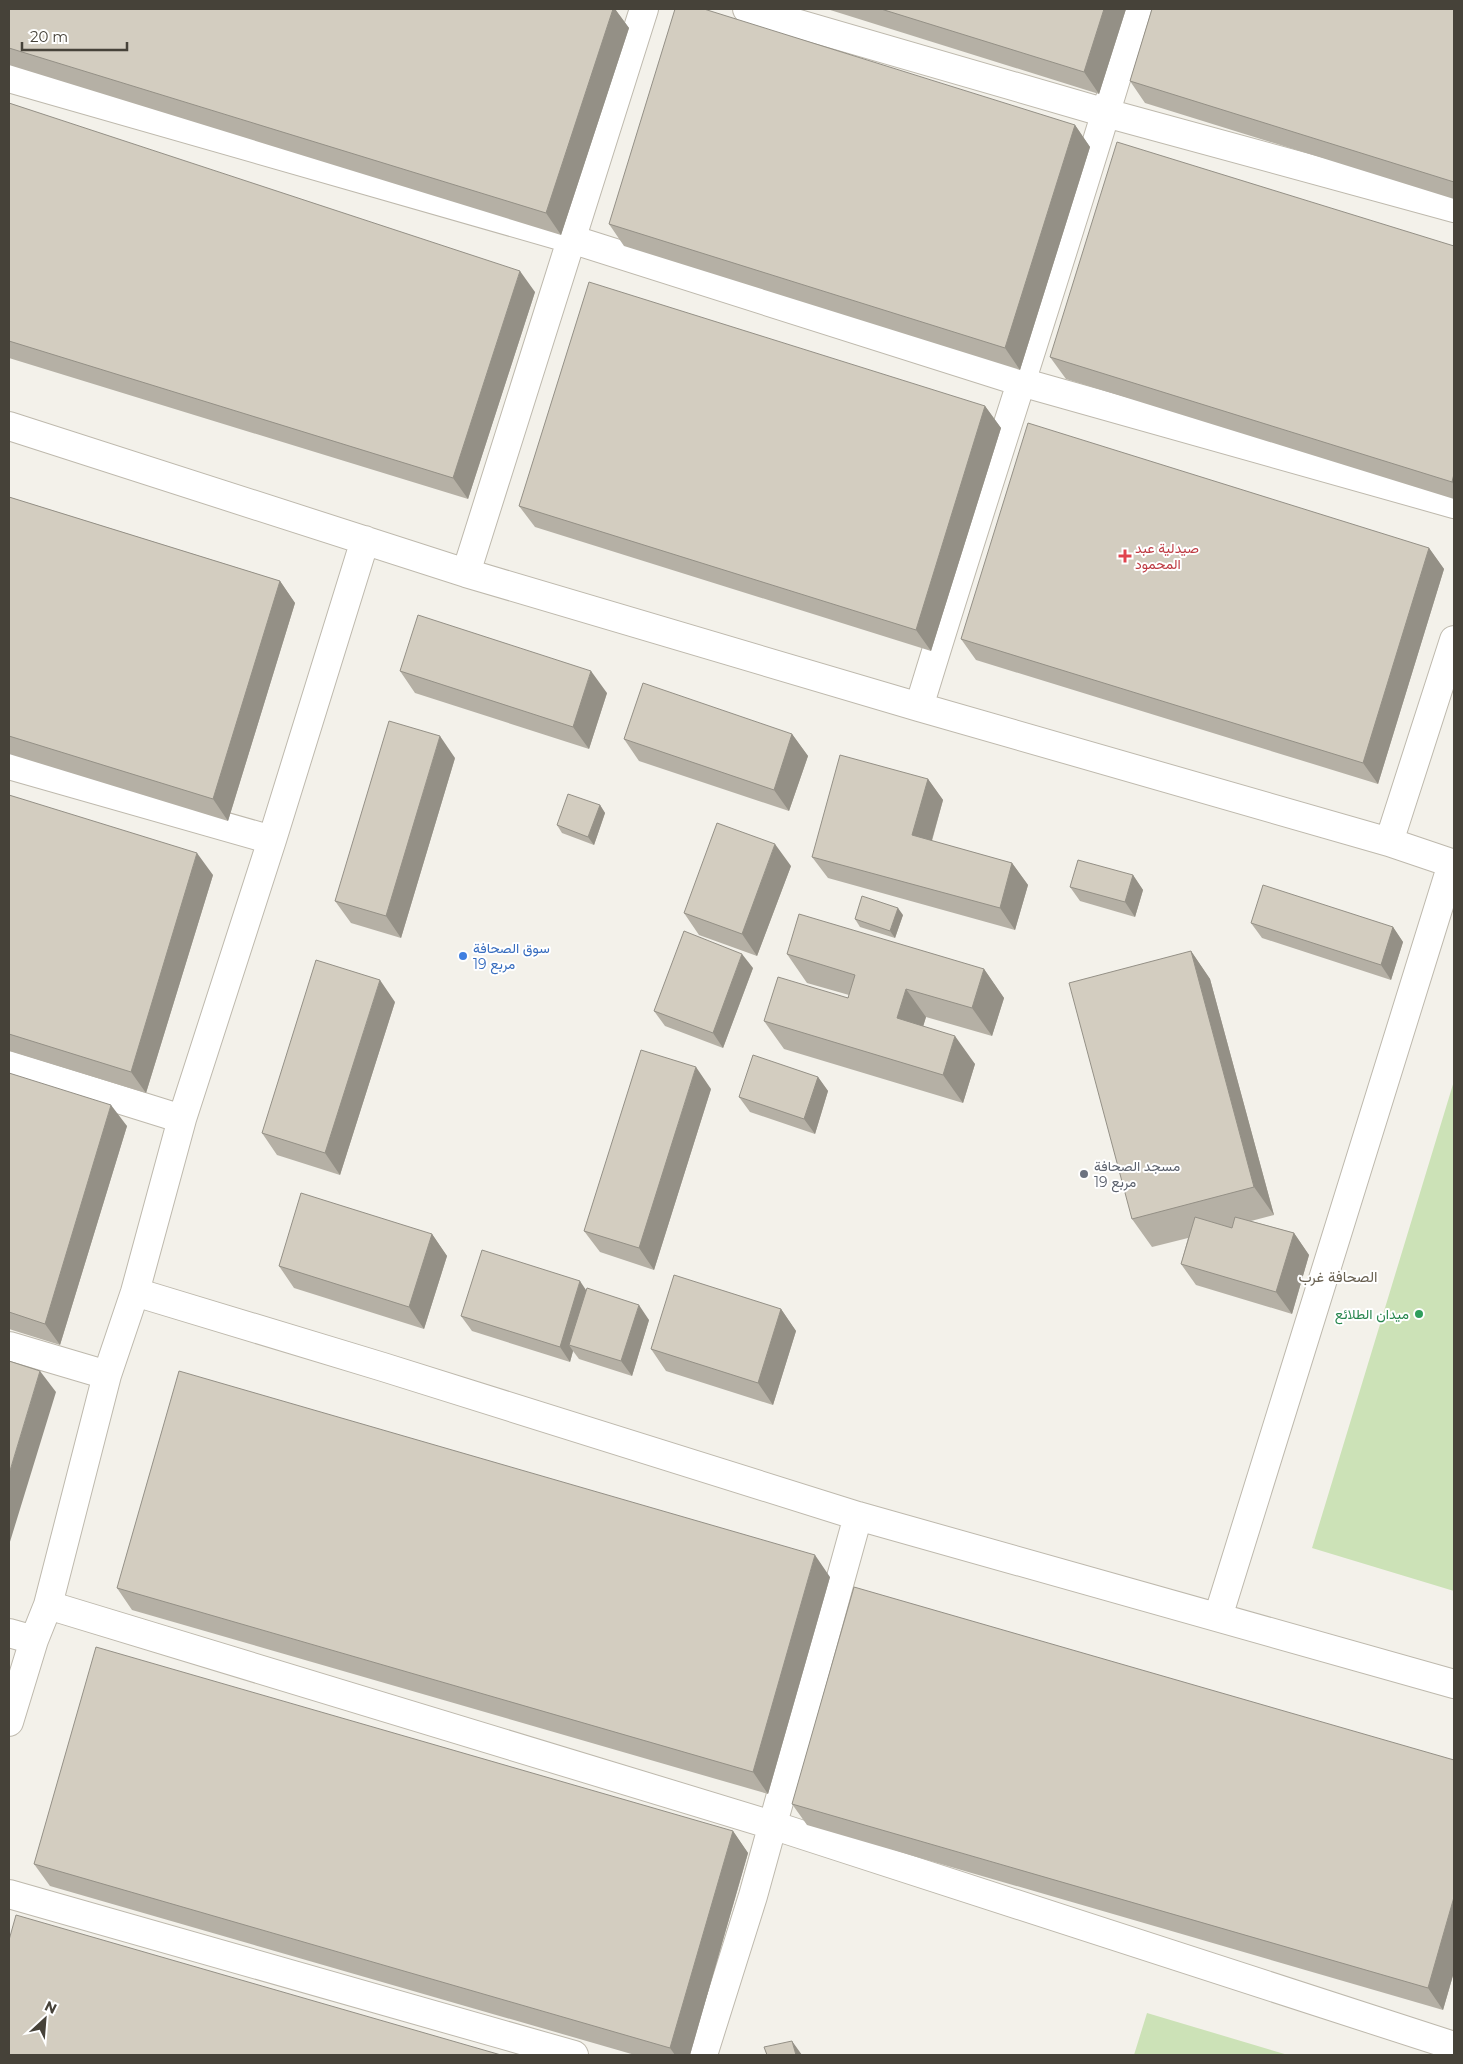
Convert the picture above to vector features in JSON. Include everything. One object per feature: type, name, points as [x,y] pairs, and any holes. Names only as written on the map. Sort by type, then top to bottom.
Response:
[{"type":"street","points":[[466,573],[644,9]]},
{"type":"street","points":[[747,9],[1106,113],[1454,208]]},
{"type":"street","points":[[919,707],[1137,9]]},
{"type":"street","points":[[9,78],[571,239],[1020,382],[1454,504]]},
{"type":"street","points":[[9,426],[466,573],[919,707],[1389,842],[1453,864],[1218,1618]]},
{"type":"street","points":[[9,1722],[34,1640],[48,1605],[107,1374],[135,1292],[182,1119],[272,840],[365,540]]},
{"type":"street","points":[[1389,842],[1454,640]]},
{"type":"street","points":[[9,765],[272,840]]},
{"type":"street","points":[[9,1065],[182,1119]]},
{"type":"street","points":[[135,1292],[858,1516],[1454,1684]]},
{"type":"street","points":[[9,1346],[107,1374]]},
{"type":"street","points":[[703,2055],[753,1896],[858,1516]]},
{"type":"street","points":[[48,1605],[772,1825],[1454,2046]]},
{"type":"street","points":[[9,1633],[34,1640]]},
{"type":"street","points":[[9,1894],[574,2055]]},
{"type":"street","points":[[1453,2055],[1454,2051]]},
{"type":"green space","name":"ميدان الطلائع","points":[[1454,1081],[1454,1591],[1312,1548]]},
{"type":"green space","points":[[1147,2013],[1288,2055],[1134,2055]]},
{"type":"building","points":[[9,9],[613,9],[546,213],[9,48]]},
{"type":"building","points":[[675,9],[704,9],[1075,125],[1005,348],[609,224]]},
{"type":"building","points":[[881,9],[1104,9],[1084,72]]},
{"type":"building","points":[[1152,9],[1454,9],[1454,182],[1130,81]]},
{"type":"building","points":[[9,103],[520,271],[453,478],[9,341]]},
{"type":"building","points":[[1117,142],[1454,246],[1454,474],[1452,482],[1050,357]]},
{"type":"building","points":[[589,282],[985,406],[916,630],[519,506]]},
{"type":"building","points":[[1028,423],[1429,548],[1363,763],[961,639]]},
{"type":"building","points":[[9,497],[280,581],[213,799],[9,736]]},
{"type":"building","points":[[418,615],[591,671],[573,727],[400,671]]},
{"type":"building","points":[[643,683],[792,734],[774,790],[624,739]]},
{"type":"building","points":[[389,721],[440,736],[386,916],[335,901]]},
{"type":"building","points":[[840,755],[928,779],[912,835],[1012,863],[1000,908],[812,857]]},
{"type":"building","points":[[568,794],[600,805],[588,837],[557,825]]},
{"type":"building","points":[[9,795],[197,853],[131,1072],[9,1034]]},
{"type":"building","points":[[717,823],[775,844],[742,934],[684,913]]},
{"type":"building","points":[[1078,860],[1133,875],[1125,902],[1070,887]]},
{"type":"building","points":[[1263,885],[1393,927],[1381,965],[1251,923]]},
{"type":"building","points":[[862,896],[898,908],[890,931],[855,919]]},
{"type":"building","points":[[799,914],[984,969],[972,1008],[906,989],[897,1018],[955,1036],[943,1075],[764,1021],[778,977],[848,998],[855,975],[787,954]]},
{"type":"building","points":[[684,931],[742,954],[713,1033],[654,1011]]},
{"type":"building","points":[[1191,951],[1254,1187],[1132,1219],[1069,983]]},
{"type":"building","points":[[316,960],[380,980],[325,1153],[262,1133]]},
{"type":"building","points":[[641,1050],[696,1067],[639,1248],[584,1231]]},
{"type":"building","points":[[753,1055],[818,1077],[804,1119],[739,1097]]},
{"type":"building","points":[[9,1073],[111,1105],[45,1324],[9,1312]]},
{"type":"building","points":[[301,1193],[432,1234],[409,1307],[279,1266]]},
{"type":"building","points":[[1195,1217],[1232,1228],[1235,1217],[1294,1233],[1276,1292],[1181,1264]]},
{"type":"building","points":[[482,1250],[580,1281],[560,1347],[461,1316]]},
{"type":"building","points":[[674,1275],[781,1309],[758,1383],[651,1349]]},
{"type":"building","points":[[587,1288],[639,1305],[621,1361],[569,1345]]},
{"type":"building","points":[[9,1361],[40,1371],[9,1474]]},
{"type":"building","points":[[179,1371],[815,1555],[753,1772],[117,1588]]},
{"type":"building","points":[[854,1587],[1454,1760],[1454,1897],[1428,1988],[792,1804]]},
{"type":"building","points":[[96,1647],[733,1831],[670,2048],[34,1864]]},
{"type":"building","points":[[16,1915],[501,2055],[9,2055],[9,1940]]},
{"type":"building","points":[[792,2041],[796,2055],[767,2055],[764,2047]]},
{"type":"place","name":"صيدلية عبد المحمود","points":[[1125,556]]},
{"type":"place","name":"سوق الصحافة مربع 19","points":[[463,956]]},
{"type":"place","name":"مسجد الصحافة مربع 19","points":[[1084,1174]]},
{"type":"place","name":"ميدان الطلائع","points":[[1419,1314]]},
{"type":"district","name":"الصحافة غرب","points":[[1338,1276]]}]
